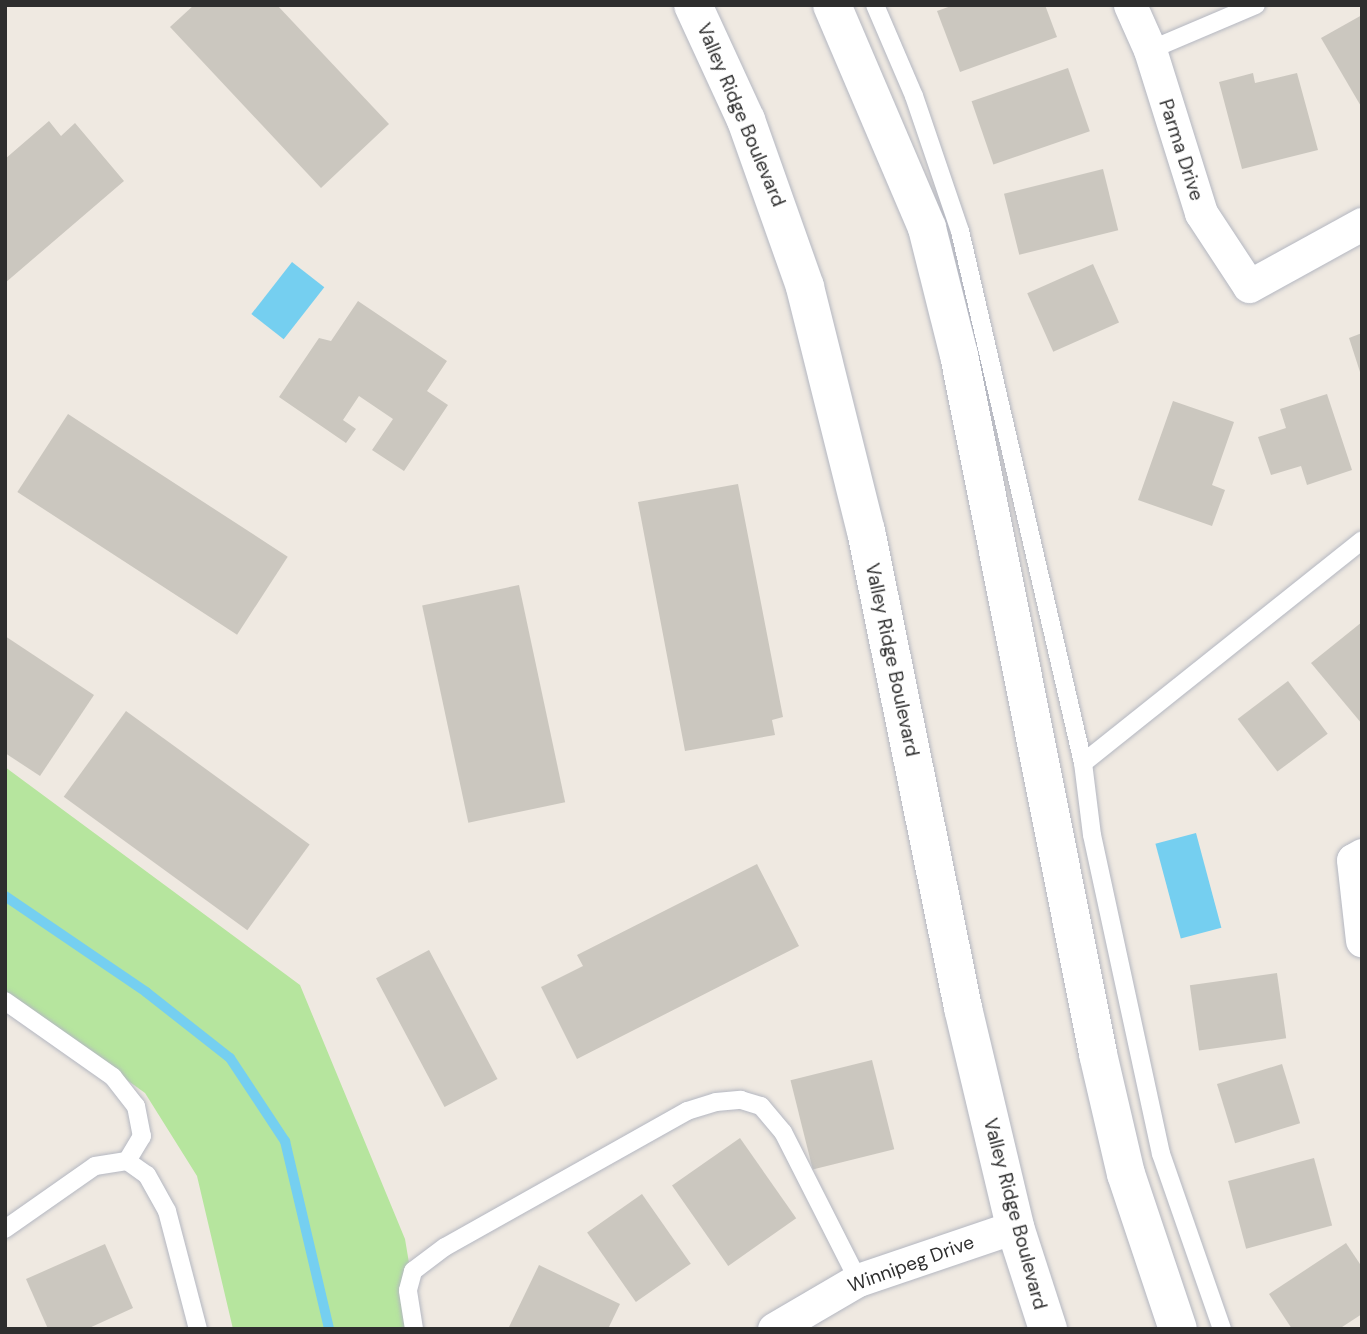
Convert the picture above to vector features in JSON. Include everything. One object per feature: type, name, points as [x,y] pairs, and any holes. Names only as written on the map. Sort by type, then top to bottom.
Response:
[{"type":"main road","name":"Valley Ridge Boulevard","points":[[694,5],[746,120],[806,287],[866,531],[963,1008],[1015,1227],[1048,1329]]},
{"type":"main road","points":[[832,5],[929,239],[959,355],[1098,1054],[1126,1174],[1178,1329]]},
{"type":"street","name":"Parma Drive","points":[[1130,5],[1150,50],[1201,213],[1249,286],[1362,224]]},
{"type":"street","points":[[1362,855],[1353,860],[1362,940]]},
{"type":"street","name":"Winnipeg Drive","points":[[774,1329],[858,1280],[1015,1227]]},
{"type":"lane","points":[[875,5],[914,96],[960,231],[1083,763],[1092,835],[1161,1154],[1222,1329]]},
{"type":"lane","points":[[1150,50],[1256,5]]},
{"type":"lane","points":[[1083,763],[1362,540]]},
{"type":"lane","points":[[5,1001],[121,1086],[136,1106],[142,1136],[127,1161]]},
{"type":"lane","points":[[414,1329],[408,1290],[413,1271],[445,1247],[687,1111],[716,1102],[741,1100],[761,1106],[783,1132],[858,1280]]},
{"type":"lane","points":[[5,1229],[95,1166],[127,1161],[147,1175],[167,1211],[198,1329]]},
{"type":"green space","points":[[5,767],[300,985],[405,1239],[420,1329],[233,1329],[197,1176],[145,1093],[5,992]]},
{"type":"water","points":[[292,262],[324,287],[284,339],[251,314]]},
{"type":"water","points":[[1196,833],[1221,928],[1181,939],[1155,844]]},
{"type":"building","points":[[194,5],[277,5],[389,124],[321,188],[170,27]]},
{"type":"building","points":[[954,5],[1045,5],[1057,37],[960,72],[937,11]]},
{"type":"building","points":[[1362,15],[1362,108],[1321,38]]},
{"type":"building","points":[[1068,68],[1090,131],[993,165],[972,101]]},
{"type":"building","points":[[1253,73],[1255,83],[1297,73],[1318,150],[1242,169],[1219,82]]},
{"type":"building","points":[[49,121],[61,136],[75,123],[124,181],[5,283],[5,159]]},
{"type":"building","points":[[1103,169],[1118,230],[1019,255],[1004,194]]},
{"type":"building","points":[[1093,264],[1119,322],[1053,352],[1027,293]]},
{"type":"building","points":[[358,301],[447,361],[427,391],[448,405],[404,471],[372,450],[393,419],[359,396],[343,420],[356,429],[346,443],[279,397],[319,338],[331,341]]},
{"type":"building","points":[[1362,333],[1362,375],[1361,375],[1349,338]]},
{"type":"building","points":[[1327,394],[1352,470],[1307,485],[1301,466],[1271,475],[1258,437],[1286,428],[1280,409]]},
{"type":"building","points":[[1173,401],[1234,422],[1212,485],[1225,490],[1212,526],[1138,500]]},
{"type":"building","points":[[68,414],[288,557],[237,635],[17,492]]},
{"type":"building","points":[[738,484],[783,717],[772,720],[775,735],[685,751],[638,502]]},
{"type":"building","points":[[519,585],[565,802],[468,823],[422,606]]},
{"type":"building","points":[[1362,622],[1362,724],[1311,663]]},
{"type":"building","points":[[5,636],[94,695],[40,776],[5,753]]},
{"type":"building","points":[[1288,681],[1328,734],[1277,772],[1238,719]]},
{"type":"building","points":[[126,711],[310,844],[247,930],[64,797]]},
{"type":"building","points":[[757,864],[799,946],[577,1059],[541,987],[583,966],[577,955]]},
{"type":"building","points":[[429,950],[498,1079],[445,1107],[376,978]]},
{"type":"building","points":[[1277,973],[1286,1038],[1199,1051],[1190,985]]},
{"type":"building","points":[[872,1060],[894,1149],[813,1170],[790,1080]]},
{"type":"building","points":[[1282,1064],[1300,1123],[1235,1143],[1217,1084]]},
{"type":"building","points":[[740,1138],[796,1218],[728,1266],[672,1186]]},
{"type":"building","points":[[1314,1158],[1332,1226],[1246,1249],[1228,1181]]},
{"type":"building","points":[[642,1194],[691,1264],[636,1302],[587,1232]]},
{"type":"building","points":[[1346,1243],[1362,1267],[1362,1314],[1339,1329],[1292,1329],[1269,1294]]},
{"type":"building","points":[[105,1244],[133,1308],[87,1329],[48,1329],[26,1279]]},
{"type":"building","points":[[539,1265],[620,1304],[608,1329],[508,1329]]},
{"type":"waterway","points":[[5,896],[146,992],[230,1058],[285,1141],[329,1329]]}]
